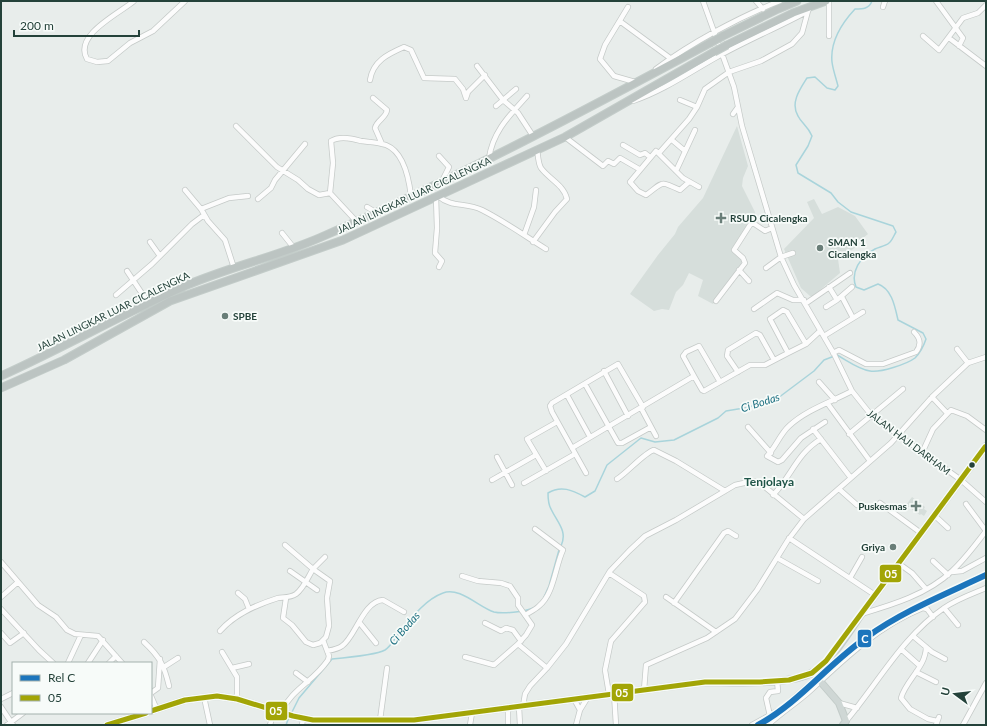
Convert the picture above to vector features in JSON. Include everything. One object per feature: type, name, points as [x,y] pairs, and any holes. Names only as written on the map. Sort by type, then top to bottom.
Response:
[{"type":"highway","name":"JALAN LINGKAR LUAR CICALENGKA","points":[[1,376],[184,287],[294,248],[358,222],[585,110],[723,36],[797,1]]},
{"type":"highway","name":"JALAN LINGKAR LUAR CICALENGKA","points":[[1,388],[64,360],[170,302],[343,240],[437,197],[565,137],[613,108],[727,45],[793,12],[809,9],[827,1]]},
{"type":"main road","points":[[817,677],[826,661],[986,446]]},
{"type":"main road","points":[[154,710],[185,700],[217,696],[237,699],[280,712],[293,716],[302,722],[372,723],[380,720],[414,720],[472,713],[705,682],[792,680],[817,677]]},
{"type":"main road","points":[[817,677],[839,703],[845,723]]},
{"type":"main road","points":[[107,725],[143,714]]},
{"type":"street","points":[[134,1],[107,19],[90,36],[85,49],[88,59],[97,62],[108,61],[130,43],[153,31],[185,1]]},
{"type":"street","points":[[703,1],[729,72],[742,126],[781,257],[794,285],[833,353],[839,350],[866,364],[888,363],[916,352],[920,343],[919,337],[914,332]]},
{"type":"street","points":[[756,1],[763,9]]},
{"type":"street","points":[[628,7],[621,22],[605,45],[600,59],[614,76],[638,81],[670,58],[715,32],[780,1]]},
{"type":"street","points":[[827,1],[829,36]]},
{"type":"street","points":[[883,7],[884,1]]},
{"type":"street","points":[[936,1],[953,22],[955,30],[963,38],[959,46]]},
{"type":"street","points":[[923,36],[939,50],[963,18],[984,13],[986,5]]},
{"type":"street","points":[[613,108],[638,99],[666,86],[722,54],[809,9]]},
{"type":"street","points":[[659,153],[672,140],[697,106],[705,89],[729,72],[761,61],[792,44],[802,33],[809,9]]},
{"type":"street","points":[[621,22],[670,58]]},
{"type":"street","points":[[949,38],[986,66]]},
{"type":"street","points":[[370,80],[374,66],[389,53],[404,47],[411,50],[424,78],[455,79],[463,88],[466,98],[468,92],[484,76]]},
{"type":"street","points":[[477,66],[503,100],[515,110],[533,136]]},
{"type":"street","points":[[496,106],[516,89]]},
{"type":"street","points":[[489,158],[495,137],[505,120],[527,96]]},
{"type":"street","points":[[373,98],[387,110],[386,114],[376,124],[375,128],[382,144]]},
{"type":"street","points":[[680,100],[697,106]]},
{"type":"street","points":[[733,114],[738,107]]},
{"type":"street","points":[[236,126],[282,171],[298,180],[308,190],[319,195],[330,192]]},
{"type":"street","points":[[676,171],[695,130]]},
{"type":"street","points":[[565,137],[604,166],[608,161],[614,164],[620,158],[639,169]]},
{"type":"street","points":[[330,192],[333,171],[331,140],[347,138],[382,144],[393,150],[403,163],[409,180],[411,196]]},
{"type":"street","points":[[672,140],[685,151]]},
{"type":"street","points":[[258,199],[271,188],[282,171],[305,144]]},
{"type":"street","points":[[623,145],[640,155],[645,153],[650,157]]},
{"type":"street","points":[[533,242],[554,212],[567,199],[566,194],[559,185],[540,167],[537,149]]},
{"type":"street","points":[[689,182],[680,190],[665,183],[661,183],[646,195],[630,182],[639,169],[656,151],[676,171],[689,182],[696,184],[698,187]]},
{"type":"street","points":[[439,156],[449,167],[442,181]]},
{"type":"street","points":[[185,190],[225,240],[234,268]]},
{"type":"street","points":[[524,235],[534,207],[536,190]]},
{"type":"street","points":[[330,192],[358,222]]},
{"type":"street","points":[[201,209],[229,198],[248,196]]},
{"type":"street","points":[[439,267],[442,261],[435,253],[437,197],[451,204],[471,206],[481,210],[524,235],[546,250]]},
{"type":"street","points":[[367,207],[377,213]]},
{"type":"street","points":[[116,295],[160,256],[192,224],[204,215]]},
{"type":"street","points":[[716,301],[745,261],[734,252],[734,249],[751,224],[753,223],[765,231],[772,228]]},
{"type":"street","points":[[282,233],[294,248]]},
{"type":"street","points":[[150,242],[160,256]]},
{"type":"street","points":[[766,268],[781,257],[793,253]]},
{"type":"street","points":[[739,270],[749,281]]},
{"type":"street","points":[[127,271],[149,304]]},
{"type":"street","points":[[754,309],[777,293],[793,300],[804,302],[850,273]]},
{"type":"street","points":[[829,287],[837,300]]},
{"type":"street","points":[[826,307],[842,297],[852,287]]},
{"type":"street","points":[[842,297],[853,318]]},
{"type":"street","points":[[788,353],[770,319],[783,310],[787,312],[806,344]]},
{"type":"street","points":[[824,336],[863,312]]},
{"type":"street","points":[[720,382],[699,346],[684,354],[685,361],[703,391],[720,382],[750,365],[761,366],[806,344],[820,330]]},
{"type":"street","points":[[738,372],[727,356],[728,350],[755,333],[760,335],[774,360]]},
{"type":"street","points":[[958,349],[968,363]]},
{"type":"street","name":"JALAN HAJI DARHAM","points":[[833,353],[852,391],[872,416],[960,480],[986,502]]},
{"type":"street","points":[[644,690],[646,666],[716,632],[729,624],[742,611],[789,538],[804,519],[870,461],[898,434],[932,397],[968,363],[986,357]]},
{"type":"street","points":[[586,473],[557,422],[550,406],[554,400],[585,384],[616,364],[620,365],[656,436]]},
{"type":"street","points":[[604,372],[628,416]]},
{"type":"street","points":[[572,448],[694,376]]},
{"type":"street","points":[[819,382],[835,400]]},
{"type":"street","points":[[585,384],[608,427],[620,443],[651,427]]},
{"type":"street","points":[[849,434],[872,416],[884,403],[903,389]]},
{"type":"street","points":[[825,422],[798,441],[780,462],[767,456],[771,453],[788,426],[802,416],[852,391]]},
{"type":"street","points":[[566,395],[590,437]]},
{"type":"street","points":[[932,397],[947,413]]},
{"type":"street","points":[[828,404],[870,461]]},
{"type":"street","points":[[922,453],[933,429],[951,410],[959,412],[986,430]]},
{"type":"street","points":[[546,471],[527,439],[557,422]]},
{"type":"street","points":[[748,427],[771,453]]},
{"type":"street","points":[[813,429],[851,478]]},
{"type":"street","points":[[773,495],[784,483],[793,465],[803,452],[821,439]]},
{"type":"street","points":[[617,479],[632,468],[649,452],[654,450],[676,461],[725,491]]},
{"type":"street","points":[[524,483],[575,454]]},
{"type":"street","points":[[492,480],[536,455]]},
{"type":"street","points":[[497,457],[512,485]]},
{"type":"street","points":[[520,725],[521,706],[525,694],[530,686],[566,644],[609,573],[645,536],[676,520],[725,491],[744,482],[753,480],[760,483],[804,519]]},
{"type":"street","points":[[839,489],[857,505]]},
{"type":"street","points":[[880,503],[921,533]]},
{"type":"street","points":[[861,614],[905,600],[926,589],[950,573],[986,531],[966,504]]},
{"type":"street","points":[[934,515],[948,528]]},
{"type":"street","points":[[525,614],[538,607],[546,596],[563,550],[536,529]]},
{"type":"street","points":[[674,603],[724,533],[728,531],[736,536]]},
{"type":"street","points":[[789,538],[875,595]]},
{"type":"street","points":[[285,544],[313,569],[330,581],[327,598],[329,626],[323,640],[316,645],[306,642],[292,625],[283,618],[286,598]]},
{"type":"street","points":[[220,631],[229,620],[249,609],[295,594],[305,583],[313,569],[325,557]]},
{"type":"street","points":[[850,578],[862,557]]},
{"type":"street","points":[[777,558],[818,581]]},
{"type":"street","points":[[933,561],[950,573],[962,571],[986,558]]},
{"type":"street","points":[[1,562],[38,605],[56,617],[67,630],[80,635],[97,635],[121,662]]},
{"type":"street","points":[[898,563],[912,573],[926,589]]},
{"type":"street","points":[[290,571],[317,590]]},
{"type":"street","points":[[609,573],[644,596],[645,602],[611,641],[605,670],[616,725]]},
{"type":"street","points":[[462,576],[478,581],[501,583],[510,586],[518,598],[521,608],[532,624],[519,643],[494,665],[465,657]]},
{"type":"street","points":[[1,597],[18,582]]},
{"type":"street","points":[[845,723],[901,649],[926,622],[944,608],[986,588]]},
{"type":"street","points":[[238,593],[245,599],[249,609]]},
{"type":"street","points":[[666,597],[716,632]]},
{"type":"street","points":[[327,651],[343,646],[359,622],[374,604],[380,600],[383,600],[404,612]]},
{"type":"street","points":[[752,725],[770,716],[796,697],[817,677],[902,618],[924,608],[933,617]]},
{"type":"street","points":[[944,608],[958,625]]},
{"type":"street","points":[[1,609],[53,662]]},
{"type":"street","points":[[1,617],[6,614]]},
{"type":"street","points":[[359,622],[376,643]]},
{"type":"street","points":[[485,624],[501,631],[506,628],[513,630],[519,643],[547,668]]},
{"type":"street","points":[[1,633],[10,643],[24,633]]},
{"type":"street","points":[[68,662],[80,635]]},
{"type":"street","points":[[913,636],[926,647],[945,659]]},
{"type":"street","points":[[89,662],[103,640]]},
{"type":"street","points":[[270,725],[291,695],[308,682],[328,660],[327,651],[323,640]]},
{"type":"street","points":[[144,642],[160,659],[164,667],[169,686]]},
{"type":"street","points":[[926,647],[925,655],[920,666],[909,681],[901,698],[910,709],[928,719],[937,721]]},
{"type":"street","points":[[901,649],[920,666]]},
{"type":"street","points":[[222,652],[238,680],[237,699]]},
{"type":"street","points":[[110,662],[116,656]]},
{"type":"street","points":[[164,667],[178,658]]},
{"type":"street","points":[[152,694],[158,688],[160,659]]},
{"type":"street","points":[[232,668],[249,664]]},
{"type":"street","points":[[380,720],[387,668]]},
{"type":"street","points":[[916,672],[936,682]]},
{"type":"street","points":[[296,673],[308,682]]},
{"type":"street","points":[[768,725],[817,677]]},
{"type":"street","points":[[770,716],[766,698],[770,692],[778,690],[777,680]]},
{"type":"street","points":[[963,725],[986,683]]},
{"type":"street","points":[[1,699],[12,694]]},
{"type":"street","points":[[204,697],[210,725]]},
{"type":"street","points":[[576,725],[580,710],[588,697]]},
{"type":"street","points":[[574,699],[580,710]]},
{"type":"street","points":[[152,700],[154,710]]},
{"type":"street","points":[[839,703],[857,708]]},
{"type":"street","points":[[1,707],[12,723]]},
{"type":"street","points":[[508,708],[508,725]]},
{"type":"street","points":[[470,725],[472,713]]},
{"type":"street","points":[[6,725],[12,723],[22,714]]},
{"type":"shaded area","name":"RSUD Cicalengka","points":[[737,126],[748,166],[743,178],[742,186],[755,212],[754,221],[733,251],[743,260],[737,272],[713,304],[698,296],[703,280],[689,273],[683,285],[676,292],[669,310],[662,309],[654,311],[630,294],[675,234],[678,227],[703,198]]},
{"type":"shaded area","name":"SMAN 1 Cicalengka","points":[[814,199],[822,214],[838,207],[855,216],[868,234],[857,243],[856,247],[838,259],[840,273],[813,296],[810,296],[801,288],[784,249],[814,218],[807,202]]},
{"type":"shaded area","name":"Puskesmas","points":[[912,497],[925,507],[924,509],[927,511],[924,516],[921,514],[920,515],[906,505]]},
{"type":"waterway","name":"Ci Bodas","points":[[561,546],[563,541],[562,531],[550,507],[548,493],[557,489],[566,489],[585,497],[595,491],[607,465],[641,438],[655,442],[674,440],[718,418],[726,411],[750,407],[763,400],[778,398],[814,371],[824,360],[837,355],[861,368],[874,371],[893,368],[906,363],[915,358],[922,349],[926,339],[923,333],[898,320],[892,299],[887,290],[878,284],[864,290],[856,287],[854,281],[855,270],[865,256],[891,241],[896,232],[893,226],[851,212],[838,202],[831,193],[798,173],[796,165],[808,146],[812,136],[796,111],[795,101],[799,91],[807,78],[815,77],[827,88],[835,90],[838,86],[832,65],[835,40],[841,27],[855,9],[863,9],[871,4],[872,1]]},
{"type":"waterway","name":"Ci Bodas","points":[[544,597],[549,586],[559,550]]},
{"type":"waterway","name":"Ci Bodas","points":[[291,714],[299,698],[332,659],[367,655],[385,650],[418,611],[436,596],[443,593],[456,592],[488,610],[502,613],[525,611],[533,608]]},
{"type":"waterway","name":"Ci Bodas","points":[[286,725],[289,717]]},
{"type":"rail line","name":"C","points":[[758,725],[773,716],[801,694],[839,659],[867,637],[895,619],[925,603],[986,575]]},
{"type":"transit line","name":"05","points":[[152,711],[185,700],[217,696],[237,699],[293,716],[313,720],[414,720],[705,682],[760,682],[789,680],[812,673],[826,661],[985,447],[986,448]]},
{"type":"transit line","name":"05","points":[[107,725],[143,714]]},
{"type":"place","name":"RSUD Cicalengka","points":[[721,218]]},
{"type":"place","name":"SMAN 1 Cicalengka","points":[[820,248]]},
{"type":"place","name":"SPBE","points":[[225,316]]},
{"type":"place","name":"Puskesmas","points":[[916,506]]},
{"type":"place","name":"Griya","points":[[893,547]]},
{"type":"district","name":"Tenjolaya","points":[[769,481]]}]
